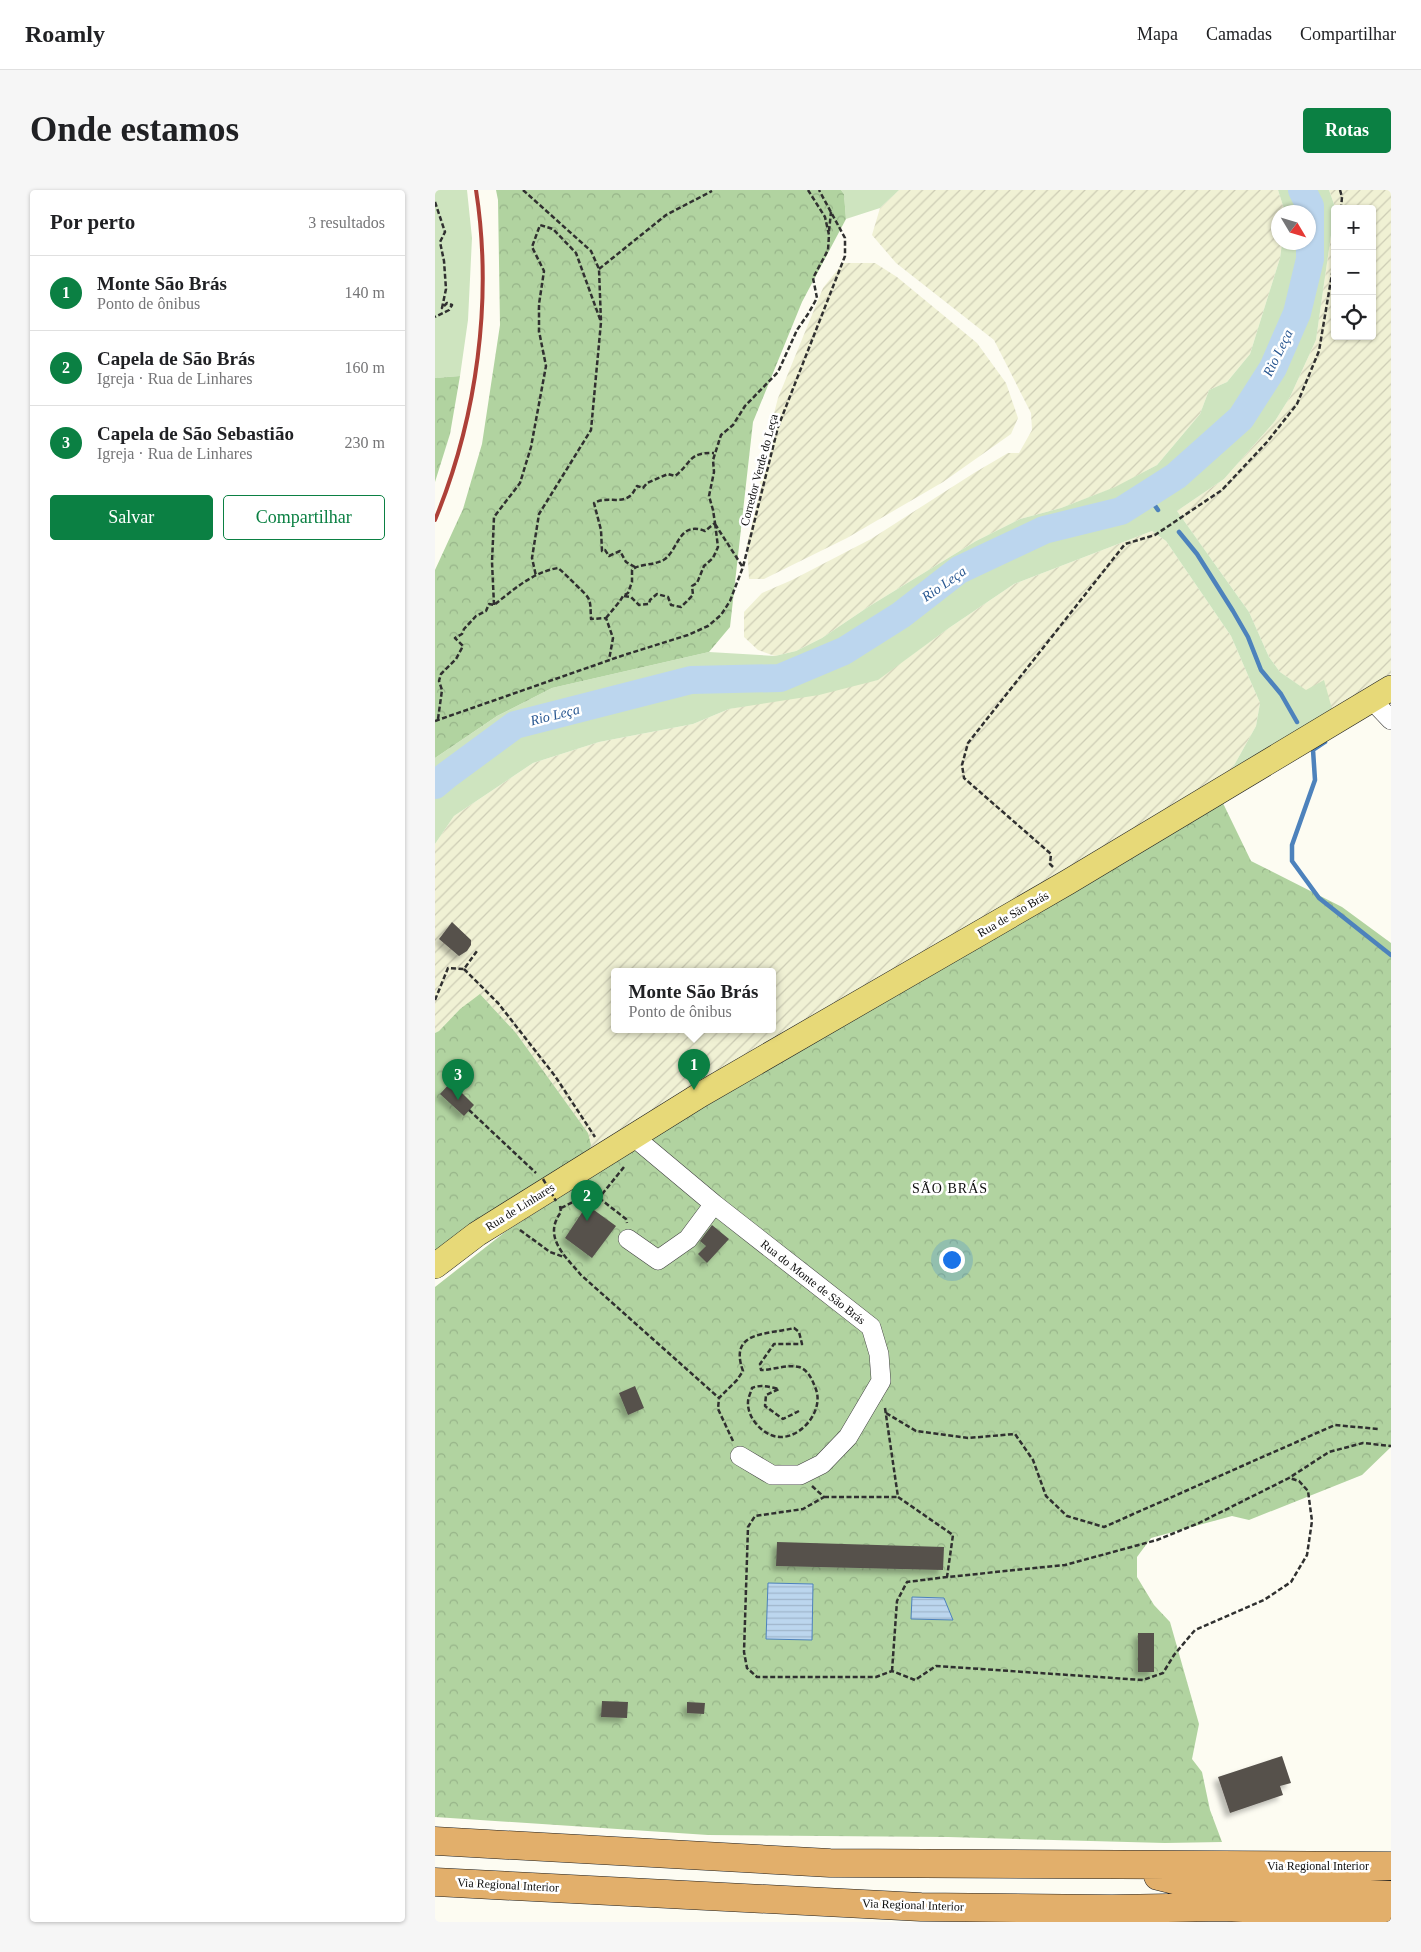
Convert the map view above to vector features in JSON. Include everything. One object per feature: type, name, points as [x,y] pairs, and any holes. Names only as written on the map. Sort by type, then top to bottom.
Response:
[{"type":"highway","name":"Via Regional Interior","points":[[435,1841],[830,1863],[1386,1865]]},
{"type":"highway","points":[[1113,1865],[1198,1886],[1391,1894]]},
{"type":"highway","name":"Via Regional Interior","points":[[435,1882],[921,1907],[1112,1909],[1222,1907],[1391,1915]]},
{"type":"highway","points":[[921,1907],[969,1922]]},
{"type":"highway","points":[[1112,1909],[1195,1922]]},
{"type":"main road","name":"Rua de São Brás","points":[[633,1137],[709,1090],[1068,882],[1381,694]]},
{"type":"main road","name":"Rua de Linhares","points":[[435,1266],[477,1234],[633,1137]]},
{"type":"street","points":[[1381,694],[1391,720]]},
{"type":"street","name":"Rua do Monte de São Brás","points":[[633,1137],[714,1204],[871,1327],[879,1354],[881,1381]]},
{"type":"street","points":[[628,1239],[658,1260],[688,1239],[714,1204]]},
{"type":"street","points":[[740,1456],[772,1475],[800,1475],[823,1464],[848,1437],[881,1381]]},
{"type":"path","points":[[523,190],[591,251],[599,269],[601,322],[591,430],[539,514],[532,558],[536,576]]},
{"type":"path","points":[[599,269],[666,215],[711,190]]},
{"type":"path","points":[[808,190],[825,217],[829,235]]},
{"type":"path","name":"Corredor Verde do Leça","points":[[606,618],[591,619],[591,601],[584,590],[558,568],[549,569],[513,588],[494,605],[489,604],[486,611],[476,616],[462,634],[455,638],[463,646],[456,659],[441,674],[439,681],[442,690],[437,720],[609,660],[688,635],[708,626],[721,615],[731,602],[743,567],[778,427],[845,256],[845,238],[819,190]]},
{"type":"path","points":[[1340,190],[1341,205]]},
{"type":"path","points":[[435,202],[445,232],[440,242],[444,260],[446,289],[442,308],[447,303],[452,305],[449,310],[435,317]]},
{"type":"path","points":[[623,596],[631,597],[639,605],[649,604],[657,594],[668,597],[671,606],[681,607],[693,595],[692,586],[697,583],[704,566],[713,558],[718,546],[709,496],[712,484],[713,460],[721,435],[733,425],[745,406],[778,372],[797,330],[809,314],[817,298],[813,278],[828,250],[831,210]]},
{"type":"path","points":[[494,605],[492,562],[494,517],[520,483],[531,447],[546,366],[539,331],[539,304],[544,271],[532,247],[540,226],[553,229],[576,253],[601,322]]},
{"type":"path","points":[[1068,882],[1050,864],[1051,854],[964,778],[962,764],[968,743],[1125,544],[1155,535],[1222,490],[1267,442],[1297,404],[1319,351],[1331,280]]},
{"type":"path","points":[[715,453],[700,453],[686,463],[682,471],[675,476],[669,474],[647,483],[643,488],[637,486],[629,497],[618,500],[600,499],[594,503],[601,530],[602,551],[605,550],[609,556],[620,551],[626,562],[635,567],[653,565],[666,558],[683,533],[688,530],[705,531],[715,523]]},
{"type":"path","points":[[715,523],[743,567]]},
{"type":"path","points":[[609,660],[613,638],[606,618],[623,596],[627,594],[635,567]]},
{"type":"path","points":[[464,969],[477,951]]},
{"type":"path","points":[[435,1000],[448,968],[464,969],[498,1003],[555,1076],[595,1136],[594,1161]]},
{"type":"path","points":[[469,1110],[543,1179],[561,1208]]},
{"type":"path","points":[[599,1198],[621,1171]]},
{"type":"path","points":[[628,1239],[626,1219],[599,1198],[579,1199],[561,1208],[555,1230],[556,1244],[565,1257],[581,1274],[719,1398]]},
{"type":"path","points":[[514,1226],[550,1252],[565,1257]]},
{"type":"path","points":[[740,1456],[718,1410],[719,1398],[743,1371],[739,1360],[743,1345],[748,1339],[765,1333],[794,1328],[799,1332],[802,1344],[774,1344],[760,1364],[761,1370],[794,1366],[802,1368],[810,1375],[817,1391],[817,1404],[810,1421],[796,1432],[782,1438],[772,1436],[756,1426],[747,1403],[752,1388],[769,1386],[779,1389],[766,1395],[765,1406],[783,1419],[799,1411]]},
{"type":"path","points":[[881,1381],[898,1497]]},
{"type":"path","points":[[885,1413],[916,1431],[967,1438],[1015,1434],[1033,1460],[1046,1496],[1067,1516],[1104,1527],[1335,1425],[1378,1429]]},
{"type":"path","points":[[892,1671],[897,1601],[907,1582],[1065,1565],[1157,1540],[1199,1523],[1289,1478],[1329,1452],[1363,1443],[1391,1446]]},
{"type":"path","points":[[800,1475],[824,1497]]},
{"type":"path","points":[[947,1577],[953,1535],[898,1497],[824,1497],[803,1509],[755,1516],[748,1527],[744,1652],[747,1668],[757,1676],[876,1677],[892,1671],[915,1680],[936,1666],[1143,1680],[1163,1673],[1195,1630],[1265,1600],[1291,1582],[1307,1555],[1311,1522],[1308,1491],[1299,1481],[1289,1478]]},
{"type":"green space","points":[[435,190],[467,190],[472,238],[468,320],[460,376],[435,378]]},
{"type":"green space","points":[[496,190],[841,190],[844,194],[846,219],[802,302],[753,422],[730,627],[709,652],[552,688],[497,716],[435,758],[435,570],[463,509],[482,444],[500,325],[498,200]]},
{"type":"green space","points":[[841,190],[899,190],[880,208],[846,219],[844,194]]},
{"type":"green space","points":[[899,190],[1278,190],[1283,205],[1271,205],[1271,250],[1281,250],[1250,354],[1227,382],[1209,390],[1200,414],[1157,465],[1116,487],[1061,508],[1020,519],[976,541],[868,607],[822,638],[796,651],[775,656],[758,650],[744,637],[744,612],[762,593],[792,580],[871,539],[1008,453],[1019,453],[1032,430],[1031,413],[994,340],[896,263],[872,235],[880,208]]},
{"type":"green space","points":[[1278,190],[1329,190],[1334,205],[1331,205],[1331,235],[1316,340],[1290,397],[1275,421],[1224,479],[1177,511],[1249,612],[1269,657],[1280,672],[1306,690],[1324,680],[1332,709],[1232,769],[1256,726],[1260,703],[1231,636],[1166,541],[1152,531],[1014,584],[949,628],[878,680],[819,695],[729,709],[693,724],[599,742],[533,763],[454,816],[435,844],[435,758],[497,716],[552,688],[709,652],[775,656],[796,651],[822,638],[868,607],[976,541],[1020,519],[1061,508],[1115,487],[1157,465],[1200,414],[1209,390],[1227,382],[1250,354],[1281,250],[1316,250],[1316,205],[1283,205]]},
{"type":"green space","points":[[1329,190],[1391,190],[1391,674],[1332,709],[1280,672],[1269,657],[1249,612],[1177,511],[1224,479],[1275,421],[1290,397],[1316,340],[1331,235],[1331,340],[1376,340],[1376,205],[1334,205]]},
{"type":"green space","points":[[843,263],[875,263],[897,277],[977,343],[1006,383],[1018,418],[1011,434],[943,482],[847,538],[764,579],[749,579],[747,545],[757,503],[765,448],[778,398],[823,288]]},
{"type":"green space","points":[[460,376],[450,434],[435,482],[435,378]]},
{"type":"green space","points":[[1152,531],[1166,541],[1231,636],[1260,703],[1256,726],[1232,769],[588,1155],[588,1133],[516,1033],[481,995],[460,1009],[435,1033],[435,844],[454,816],[533,763],[599,742],[693,724],[729,709],[877,680],[1014,584]]},
{"type":"green space","points":[[1220,797],[1251,861],[1342,907],[1391,943],[1391,1447],[1362,1475],[1249,1520],[1232,1516],[1151,1538],[1137,1557],[1137,1577],[1154,1605],[1170,1622],[1199,1724],[1192,1759],[1202,1772],[1210,1810],[1222,1842],[1165,1843],[948,1837],[708,1835],[435,1817],[435,1287],[505,1232],[668,1129]]},
{"type":"green space","points":[[480,994],[516,1033],[588,1133],[591,1145],[588,1155],[435,1257],[435,1033],[460,1009]]},
{"type":"water","points":[[768,1583],[813,1584],[812,1640],[766,1639]]},
{"type":"water","points":[[912,1597],[944,1598],[953,1620],[911,1619]]},
{"type":"building","points":[[452,922],[471,940],[471,945],[467,951],[459,956],[439,939]]},
{"type":"building","points":[[451,1082],[474,1105],[464,1116],[440,1094]]},
{"type":"building","points":[[587,1205],[616,1226],[592,1258],[565,1238]]},
{"type":"building","points":[[712,1225],[729,1239],[707,1263],[698,1254],[706,1246],[700,1241]]},
{"type":"building","points":[[635,1386],[644,1408],[628,1415],[619,1393]]},
{"type":"building","points":[[777,1542],[944,1547],[943,1570],[776,1566]]},
{"type":"building","points":[[1138,1633],[1154,1633],[1154,1672],[1138,1672]]},
{"type":"building","points":[[602,1701],[628,1702],[627,1718],[601,1717]]},
{"type":"building","points":[[687,1702],[705,1703],[704,1714],[687,1713]]},
{"type":"building","points":[[1282,1756],[1291,1783],[1280,1786],[1283,1795],[1230,1813],[1218,1777]]},
{"type":"waterway","name":"Rio Leça","points":[[435,785],[515,725],[691,680],[780,678],[844,651],[901,615],[959,570],[1044,530],[1121,511],[1176,476],[1241,418],[1273,368],[1297,313],[1310,259],[1310,206],[1302,190]]},
{"type":"waterway","points":[[1147,494],[1158,510]]},
{"type":"waterway","points":[[1179,532],[1197,554],[1233,611],[1248,637],[1261,670],[1281,694],[1297,722]]},
{"type":"waterway","points":[[1325,742],[1313,750],[1315,780],[1292,845],[1292,861],[1319,898],[1391,955]]},
{"type":"railway","points":[[435,520],[450,481],[462,441],[478,358],[483,273],[481,231],[476,190]]},
{"type":"place","name":"Monte São Brás","points":[[694,1090]]},
{"type":"place","name":"Capela de São Sebastião","points":[[458,1100]]},
{"type":"place","name":"Capela de São Brás","points":[[587,1221]]},
{"type":"district","name":"SÃO BRÁS","points":[[950,1188]]}]
